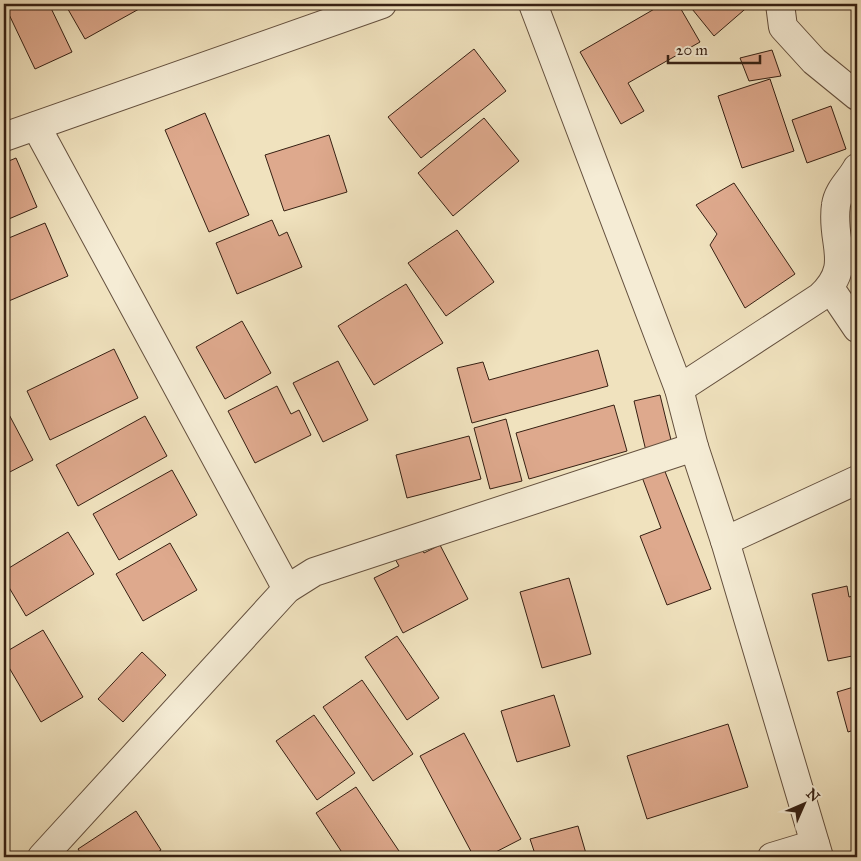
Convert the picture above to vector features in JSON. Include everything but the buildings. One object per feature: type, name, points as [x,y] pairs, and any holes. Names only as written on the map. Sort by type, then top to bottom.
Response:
[{"type":"street","points":[[4,137],[382,4]]},
{"type":"street","points":[[533,4],[679,389],[694,447],[725,541],[817,850],[772,857]]},
{"type":"street","points":[[780,4],[783,27],[814,61],[857,96]]},
{"type":"street","points":[[36,126],[287,588]]},
{"type":"street","points":[[679,389],[820,297],[830,288],[839,272],[836,205],[844,185],[857,168]]},
{"type":"street","points":[[830,288],[857,328]]},
{"type":"street","points":[[42,857],[287,588],[314,572],[694,447]]},
{"type":"street","points":[[725,541],[857,480]]}]
